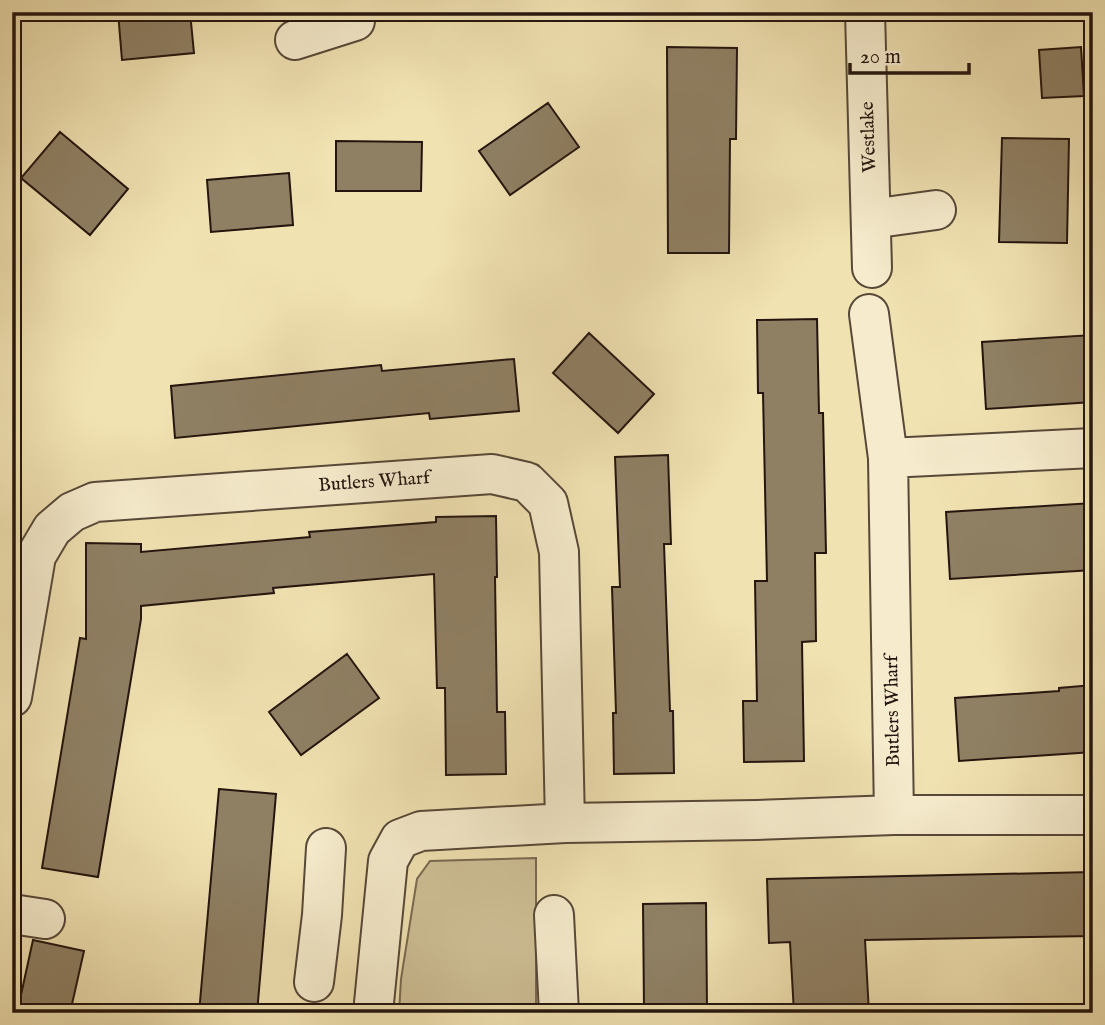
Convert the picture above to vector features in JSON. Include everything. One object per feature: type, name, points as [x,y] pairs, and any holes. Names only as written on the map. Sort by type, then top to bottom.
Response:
[{"type":"street","name":"Westlake","points":[[865,12],[872,268]]},
{"type":"street","points":[[295,40],[357,26]]},
{"type":"street","points":[[871,219],[936,210]]},
{"type":"street","name":"Butlers Wharf","points":[[869,314],[888,458],[894,815]]},
{"type":"street","points":[[888,458],[1093,448]]},
{"type":"street","name":"Butlers Wharf","points":[[12,697],[36,556],[52,529],[72,512],[95,502],[492,474],[504,476],[527,482],[548,503],[559,552],[565,823]]},
{"type":"street","points":[[373,1013],[388,861],[400,839],[421,831],[565,823],[894,815],[1093,815]]},
{"type":"street","points":[[314,982],[326,848]]},
{"type":"street","points":[[322,915],[382,922]]},
{"type":"street","points":[[554,915],[559,1013]]},
{"type":"shaded area","points":[[536,858],[536,1013],[399,1013],[401,979],[417,879],[430,861]]},
{"type":"building","points":[[118,12],[190,12],[194,53],[122,60]]},
{"type":"building","points":[[667,47],[737,48],[736,139],[730,139],[729,253],[668,253]]},
{"type":"building","points":[[1081,47],[1084,96],[1042,98],[1039,50]]},
{"type":"building","points":[[548,103],[579,147],[510,195],[479,151]]},
{"type":"building","points":[[60,132],[128,189],[90,235],[21,178]]},
{"type":"building","points":[[1002,138],[1069,139],[1067,243],[999,242]]},
{"type":"building","points":[[336,141],[422,142],[421,191],[336,191]]},
{"type":"building","points":[[289,173],[293,225],[211,232],[207,180]]},
{"type":"building","points":[[817,319],[819,413],[823,413],[826,553],[815,553],[816,641],[802,642],[804,761],[744,762],[743,701],[757,701],[755,581],[767,581],[763,393],[758,393],[757,320]]},
{"type":"building","points":[[589,333],[654,394],[618,433],[553,373]]},
{"type":"building","points":[[1093,335],[1093,402],[986,409],[982,342]]},
{"type":"building","points":[[514,359],[519,411],[430,419],[429,413],[175,438],[171,386],[381,365],[382,371]]},
{"type":"building","points":[[668,455],[671,544],[664,544],[674,773],[614,774],[613,713],[616,713],[612,587],[620,587],[615,457]]},
{"type":"building","points":[[1093,503],[1093,570],[950,579],[946,512]]},
{"type":"building","points":[[496,516],[497,712],[505,712],[506,774],[446,775],[445,688],[437,688],[434,574],[273,588],[274,593],[141,606],[98,877],[42,868],[80,638],[86,639],[86,543],[141,544],[141,552],[310,537],[309,532],[436,522],[436,517]]},
{"type":"building","points":[[347,654],[379,698],[301,755],[269,712]]},
{"type":"building","points":[[1093,685],[1093,752],[959,761],[955,698],[1059,691],[1059,688]]},
{"type":"building","points":[[219,789],[276,794],[257,1013],[199,1013]]},
{"type":"building","points":[[1093,872],[1093,936],[865,940],[869,1013],[794,1013],[790,942],[769,943],[767,879]]},
{"type":"building","points":[[706,903],[707,1007],[644,1008],[643,904]]},
{"type":"building","points":[[33,940],[84,951],[70,1013],[17,1013]]}]
